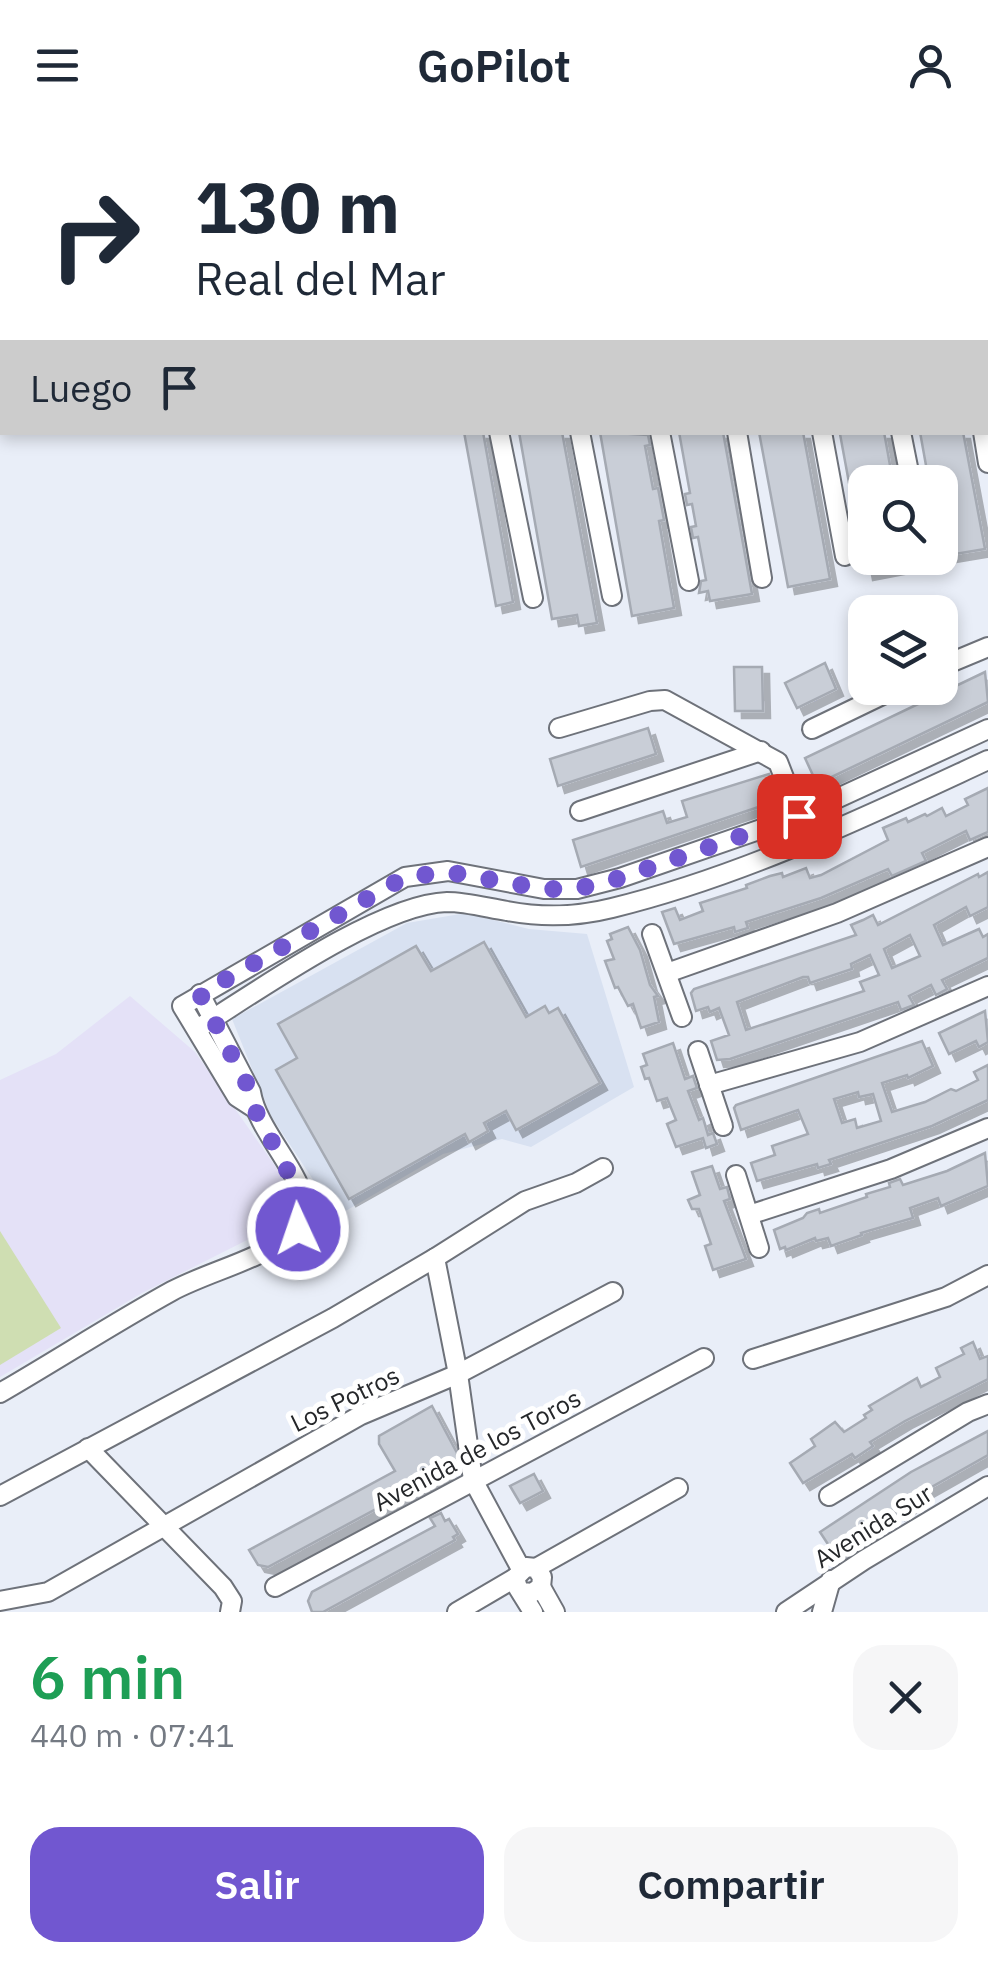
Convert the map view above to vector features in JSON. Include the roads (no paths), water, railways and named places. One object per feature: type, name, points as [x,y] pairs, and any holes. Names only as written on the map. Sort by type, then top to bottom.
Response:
[{"type":"street","points":[[500,435],[534,598]]},
{"type":"street","points":[[581,435],[612,596]]},
{"type":"street","points":[[661,435],[689,581]]},
{"type":"street","points":[[738,435],[762,578]]},
{"type":"street","points":[[823,435],[845,556]]},
{"type":"street","points":[[902,435],[908,465]]},
{"type":"street","points":[[983,435],[988,463]]},
{"type":"street","points":[[958,660],[988,647]]},
{"type":"street","points":[[559,728],[665,700],[781,766],[799,816]]},
{"type":"street","points":[[812,729],[861,705]]},
{"type":"street","points":[[254,1108],[237,1097],[182,1006],[405,877],[448,872],[544,889],[576,889],[620,878],[799,816],[988,729]]},
{"type":"street","points":[[580,811],[760,751]]},
{"type":"street","points":[[197,1029],[361,930],[414,908],[448,902],[569,918],[610,909],[800,845],[988,760]]},
{"type":"street","points":[[666,973],[837,914],[988,847]]},
{"type":"street","points":[[652,934],[682,1017]]},
{"type":"street","points":[[708,1085],[860,1042],[988,986]]},
{"type":"street","points":[[0,1393],[173,1290],[276,1244],[298,1229],[304,1219],[304,1202],[200,994]]},
{"type":"street","points":[[698,1051],[722,1126]]},
{"type":"street","points":[[749,1214],[891,1170],[988,1128]]},
{"type":"street","points":[[0,1496],[333,1318],[525,1201],[603,1168]]},
{"type":"street","points":[[736,1176],[759,1248]]},
{"type":"street","points":[[435,1258],[474,1480],[527,1579],[555,1612]]},
{"type":"street","points":[[753,1359],[946,1297],[988,1275]]},
{"type":"street","name":"Los Potros","points":[[0,1601],[48,1592],[361,1415],[458,1374],[612,1292]]},
{"type":"street","name":"Avenida de los Toros","points":[[275,1587],[704,1358]]},
{"type":"street","points":[[829,1496],[968,1412],[988,1404]]},
{"type":"street","points":[[88,1448],[223,1587],[231,1606]]},
{"type":"street","name":"Avenida Sur","points":[[786,1612],[988,1486]]},
{"type":"street","points":[[457,1612],[527,1579],[678,1488]]},
{"type":"street","points":[[527,1579],[533,1612]]},
{"type":"street","points":[[822,1612],[832,1580]]}]
